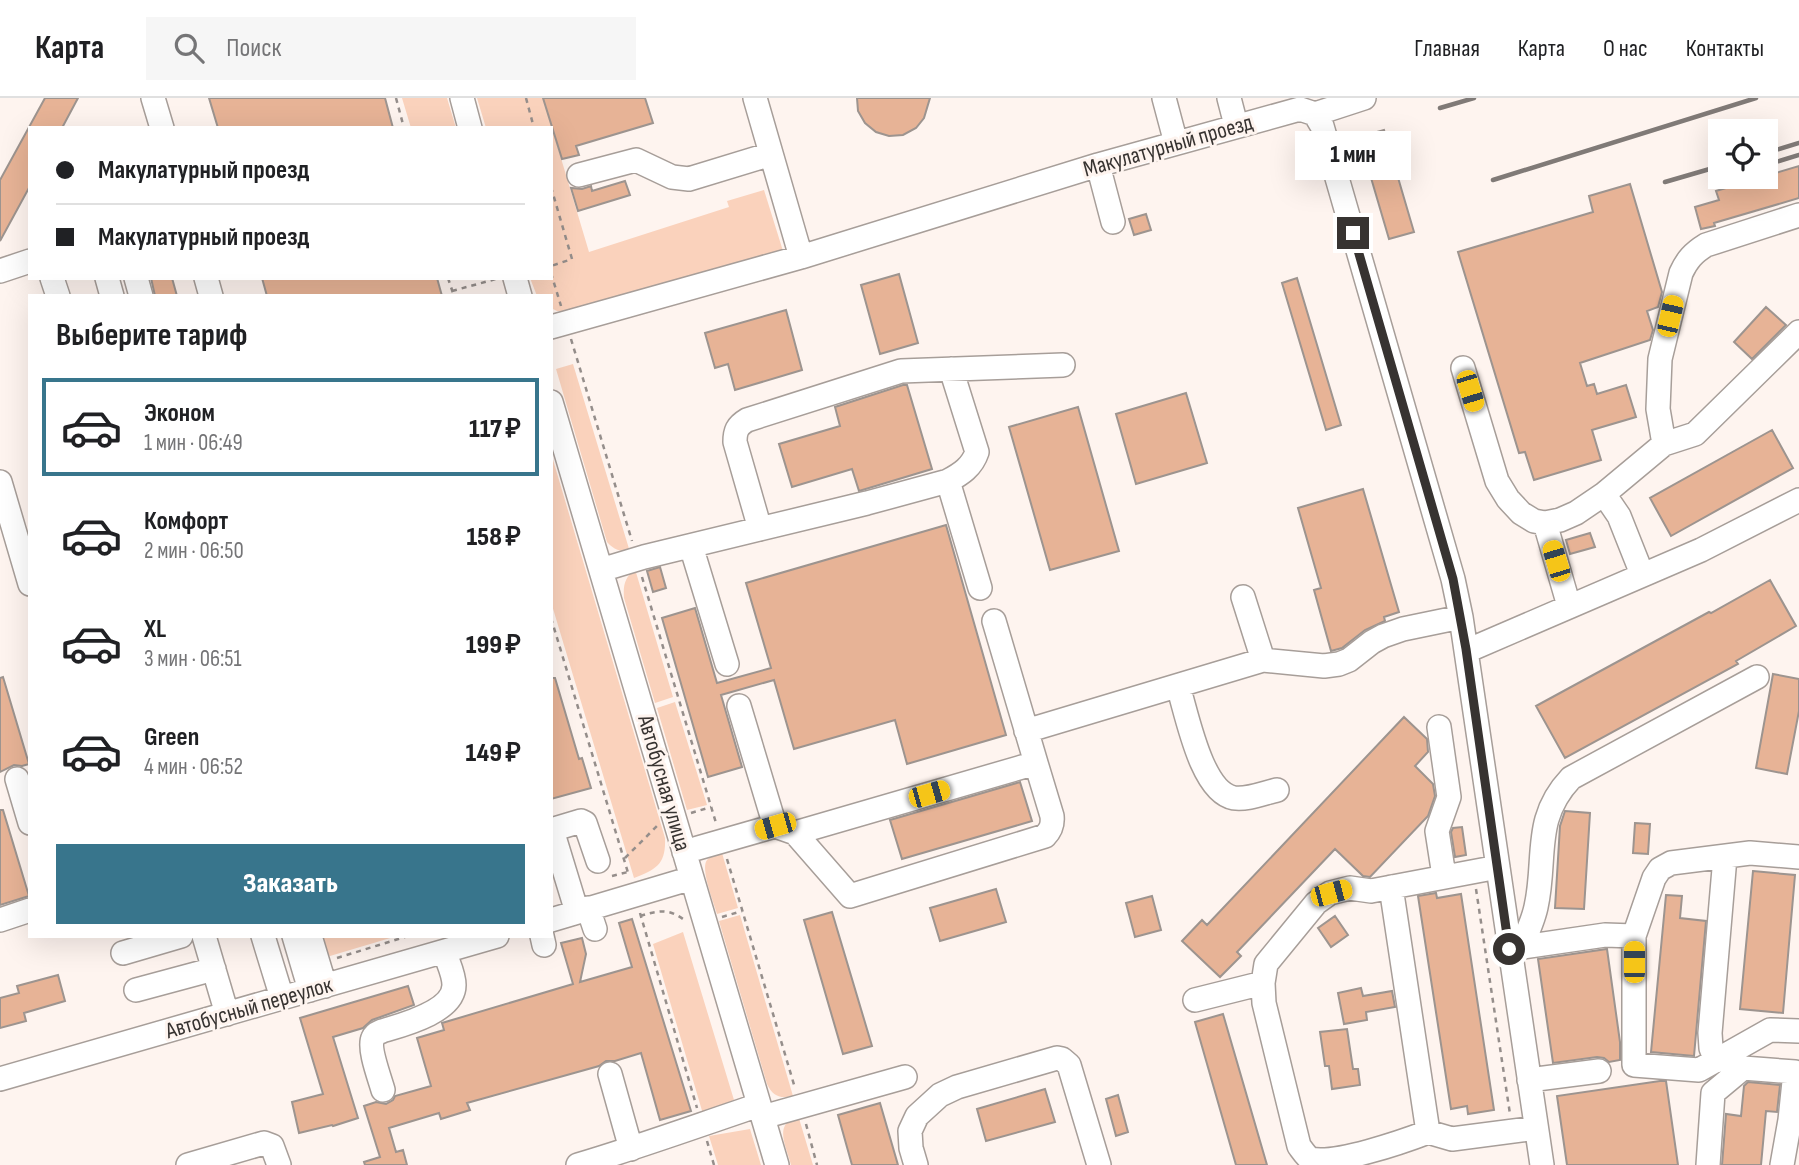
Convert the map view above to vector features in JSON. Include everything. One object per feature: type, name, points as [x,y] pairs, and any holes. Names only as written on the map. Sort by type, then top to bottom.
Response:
[{"type":"street","points":[[153,98],[161,126]]},
{"type":"street","points":[[462,98],[469,126]]},
{"type":"street","points":[[755,98],[801,257]]},
{"type":"street","points":[[1164,98],[1176,143]]},
{"type":"street","points":[[1229,98],[1236,125]]},
{"type":"street","points":[[1364,98],[1315,114],[1322,126],[1453,579],[1466,649],[1487,869],[1515,948],[1529,1080],[1542,1165]]},
{"type":"street","name":"Макулатурный проезд","points":[[559,325],[801,257],[1236,125],[1300,108],[1315,114]]},
{"type":"street","points":[[579,175],[636,160],[672,177],[689,179],[771,154]]},
{"type":"street","points":[[1098,165],[1113,222]]},
{"type":"street","points":[[1664,444],[1658,409],[1660,359],[1686,261],[1706,245],[1799,215]]},
{"type":"street","points":[[0,271],[28,262]]},
{"type":"street","points":[[1463,368],[1497,481],[1507,499],[1521,513],[1534,521],[1545,523],[1576,513],[1604,494],[1664,444],[1695,434],[1799,332]]},
{"type":"street","points":[[760,529],[735,442],[738,426],[747,420],[901,371],[1063,365]]},
{"type":"street","points":[[601,570],[948,481],[974,461],[976,452],[951,369]]},
{"type":"street","name":"Автобусная улица","points":[[553,409],[777,1165]]},
{"type":"street","points":[[948,481],[980,588]]},
{"type":"street","points":[[0,482],[28,577]]},
{"type":"street","points":[[1604,494],[1619,516],[1642,575]]},
{"type":"street","points":[[1466,649],[1701,550],[1799,500]]},
{"type":"street","points":[[1545,523],[1569,606]]},
{"type":"street","points":[[691,546],[727,664]]},
{"type":"street","points":[[1243,597],[1263,660]]},
{"type":"street","points":[[1026,731],[1263,660],[1324,666],[1339,664],[1383,636],[1461,617]]},
{"type":"street","points":[[739,706],[785,830],[850,896],[1045,836],[1053,824],[1052,816],[995,621]]},
{"type":"street","points":[[1515,948],[1531,926],[1536,906],[1544,828],[1558,792],[1571,778],[1757,677]]},
{"type":"street","points":[[1178,685],[1201,762],[1217,789],[1226,796],[1235,798],[1277,790]]},
{"type":"street","points":[[1439,727],[1449,797],[1437,831],[1444,876]]},
{"type":"street","points":[[684,852],[785,830],[1036,763]]},
{"type":"street","points":[[17,779],[28,816]]},
{"type":"street","points":[[553,830],[585,822],[598,862]]},
{"type":"street","points":[[553,832],[587,916]]},
{"type":"street","points":[[1799,857],[1750,853],[1671,863],[1660,869],[1654,878],[1634,936],[1634,1065],[1699,1070],[1770,1030],[1799,1031]]},
{"type":"street","points":[[1716,1061],[1711,1048],[1710,1033],[1725,857]]},
{"type":"street","points":[[1487,869],[1371,891],[1350,888],[1331,893],[1316,904],[1266,964],[1262,983],[1264,1003],[1299,1146],[1310,1159],[1325,1164],[1363,1159],[1428,1132],[1451,1139],[1536,1128]]},
{"type":"street","points":[[553,920],[587,916],[692,878]]},
{"type":"street","points":[[1391,887],[1428,1132]]},
{"type":"street","points":[[0,919],[28,911]]},
{"type":"street","points":[[1515,948],[1605,935],[1634,936]]},
{"type":"street","points":[[123,953],[174,938]]},
{"type":"street","points":[[205,938],[227,1014]]},
{"type":"street","points":[[264,938],[303,992]]},
{"type":"street","points":[[280,938],[303,992]]},
{"type":"street","points":[[294,938],[303,992]]},
{"type":"street","points":[[303,992],[310,938]]},
{"type":"street","name":"Автобусный переулок","points":[[0,1079],[491,938]]},
{"type":"street","points":[[383,1090],[372,1050],[372,1040],[377,1033],[422,1018],[449,999],[454,983],[445,953]]},
{"type":"street","points":[[136,990],[214,969]]},
{"type":"street","points":[[1195,1000],[1262,983]]},
{"type":"street","points":[[916,1165],[910,1131],[917,1116],[940,1095],[957,1087],[1057,1058],[1069,1065],[1099,1165]]},
{"type":"street","points":[[1708,1165],[1713,1093],[1743,1068],[1795,1073],[1782,1165]]},
{"type":"street","points":[[1529,1080],[1599,1071]]},
{"type":"street","points":[[610,1074],[631,1149]]},
{"type":"street","points":[[578,1165],[702,1124],[761,1111],[800,1106],[905,1077]]},
{"type":"street","points":[[188,1165],[264,1143],[272,1146],[279,1165]]},
{"type":"path","points":[[396,98],[403,126]]},
{"type":"path","points":[[526,98],[533,126]]},
{"type":"path","points":[[553,194],[572,259],[553,265]]},
{"type":"path","points":[[453,293],[493,280]]},
{"type":"path","points":[[552,280],[559,325],[637,559],[817,1165]]},
{"type":"path","points":[[553,625],[630,879]]},
{"type":"path","points":[[688,813],[711,807]]},
{"type":"path","points":[[624,859],[662,821]]},
{"type":"path","points":[[1487,869],[1476,888],[1513,1131]]},
{"type":"path","points":[[684,920],[675,913],[661,910],[640,914],[714,1165]]},
{"type":"path","points":[[718,918],[742,911]]},
{"type":"shaded area","points":[[402,98],[447,98],[455,126],[410,126]]},
{"type":"shaded area","points":[[477,98],[543,98],[551,126],[485,126]]},
{"type":"shaded area","points":[[553,131],[589,252],[729,207],[727,201],[764,190],[783,251],[570,311],[553,309],[553,294],[536,294],[531,280],[553,280]]},
{"type":"shaded area","points":[[573,364],[630,552],[617,550],[607,542],[556,369]]},
{"type":"shaded area","points":[[553,460],[665,838],[662,860],[649,872],[634,878],[553,609]]},
{"type":"shaded area","points":[[635,569],[673,697],[655,703],[624,598],[625,582]]},
{"type":"shaded area","points":[[675,702],[707,805],[687,810],[657,708]]},
{"type":"shaded area","points":[[722,853],[738,908],[717,914],[706,878],[705,864],[710,858]]},
{"type":"shaded area","points":[[740,915],[793,1096],[777,1096],[767,1084],[719,921]]},
{"type":"shaded area","points":[[683,932],[734,1100],[703,1114],[653,944]]},
{"type":"shaded area","points":[[319,938],[390,938],[330,956],[322,950]]},
{"type":"shaded area","points":[[798,1115],[813,1165],[791,1165],[786,1150],[783,1130],[790,1119]]},
{"type":"shaded area","points":[[750,1129],[761,1165],[718,1165],[709,1136]]},
{"type":"building","points":[[45,98],[78,98],[63,126],[30,126]]},
{"type":"building","points":[[209,98],[385,98],[392,126],[217,126]]},
{"type":"building","points":[[543,98],[645,98],[653,123],[576,146],[579,155],[562,159]]},
{"type":"building","points":[[857,98],[930,98],[924,118],[916,128],[903,135],[889,136],[876,132],[865,123],[858,111]]},
{"type":"building","points":[[28,129],[28,190],[0,241],[0,180]]},
{"type":"building","points":[[1384,130],[1414,232],[1389,239],[1359,137]]},
{"type":"building","points":[[1799,166],[1799,198],[1701,229],[1695,207],[1719,200],[1716,191],[1778,189],[1778,172]]},
{"type":"building","points":[[625,181],[630,195],[578,211],[571,188],[591,186],[592,191]]},
{"type":"building","points":[[1630,184],[1662,292],[1658,307],[1647,311],[1653,330],[1650,340],[1580,363],[1587,386],[1594,384],[1597,394],[1626,385],[1636,417],[1592,430],[1601,460],[1534,480],[1525,452],[1519,453],[1458,252],[1593,212],[1589,196]]},
{"type":"building","points":[[1146,214],[1151,230],[1134,235],[1129,219]]},
{"type":"building","points":[[899,274],[918,343],[880,354],[861,285]]},
{"type":"building","points":[[1297,278],[1341,425],[1326,430],[1282,283]]},
{"type":"building","points":[[151,280],[173,280],[176,294],[155,294]]},
{"type":"building","points":[[263,280],[438,280],[441,294],[266,294]]},
{"type":"building","points":[[1766,307],[1786,325],[1752,359],[1734,342]]},
{"type":"building","points":[[786,310],[802,370],[735,390],[728,364],[715,368],[705,333]]},
{"type":"building","points":[[907,385],[932,469],[859,491],[852,469],[792,487],[779,444],[840,426],[835,407]]},
{"type":"building","points":[[1186,393],[1207,463],[1136,484],[1116,414]]},
{"type":"building","points":[[1078,407],[1119,551],[1050,570],[1009,427]]},
{"type":"building","points":[[1772,430],[1793,468],[1671,536],[1650,498]]},
{"type":"building","points":[[1363,489],[1399,612],[1384,617],[1385,621],[1365,630],[1342,648],[1331,651],[1314,590],[1321,588],[1298,508]]},
{"type":"building","points":[[946,525],[1006,735],[907,764],[895,720],[794,749],[774,680],[721,695],[742,767],[708,777],[662,618],[695,608],[717,683],[771,668],[746,583]]},
{"type":"building","points":[[1590,533],[1595,547],[1570,554],[1566,540]]},
{"type":"building","points":[[660,567],[666,588],[653,592],[647,571]]},
{"type":"building","points":[[1770,580],[1796,626],[1736,661],[1738,664],[1565,758],[1536,706]]},
{"type":"building","points":[[1773,674],[1799,679],[1799,711],[1787,774],[1756,768]]},
{"type":"building","points":[[3,677],[28,764],[14,765],[0,772],[0,678]]},
{"type":"building","points":[[553,678],[555,678],[579,759],[582,758],[591,788],[553,798]]},
{"type":"building","points":[[1404,717],[1427,739],[1428,752],[1415,766],[1433,784],[1435,796],[1428,816],[1370,877],[1363,876],[1335,849],[1237,952],[1241,956],[1220,977],[1182,941],[1202,920],[1207,925]]},
{"type":"building","points":[[1020,782],[1032,821],[902,859],[890,820]]},
{"type":"building","points":[[0,810],[3,810],[28,896],[0,905]]},
{"type":"building","points":[[1565,811],[1590,813],[1584,909],[1555,908],[1560,826]]},
{"type":"building","points":[[1635,823],[1650,824],[1648,854],[1633,853]]},
{"type":"building","points":[[1462,827],[1466,855],[1455,857],[1451,832],[1453,828]]},
{"type":"building","points":[[1753,871],[1795,875],[1783,1013],[1740,1009]]},
{"type":"building","points":[[996,889],[1006,922],[940,941],[930,908]]},
{"type":"building","points":[[1436,893],[1437,898],[1461,894],[1494,1110],[1468,1114],[1467,1106],[1451,1109],[1418,896]]},
{"type":"building","points":[[1666,895],[1682,896],[1680,918],[1706,921],[1694,1056],[1651,1052]]},
{"type":"building","points":[[1152,896],[1161,930],[1135,937],[1126,903]]},
{"type":"building","points":[[832,912],[872,1046],[843,1054],[804,920]]},
{"type":"building","points":[[1335,916],[1348,935],[1331,947],[1318,928]]},
{"type":"building","points":[[632,919],[691,1111],[660,1120],[641,1053],[467,1103],[470,1110],[441,1119],[439,1113],[389,1128],[396,1152],[403,1150],[407,1165],[365,1165],[364,1162],[380,1157],[364,1106],[376,1102],[386,1104],[395,1096],[431,1086],[417,1038],[444,1030],[442,1023],[573,984],[561,943],[582,938],[586,954],[580,982],[632,967],[619,923]]},
{"type":"building","points":[[1607,949],[1620,1060],[1609,1062],[1597,1057],[1553,1063],[1538,959]]},
{"type":"building","points":[[58,975],[65,1001],[24,1013],[26,1021],[0,1028],[0,998],[19,993],[17,986]]},
{"type":"building","points":[[408,986],[414,1005],[372,1020],[363,1028],[333,1037],[358,1118],[299,1133],[292,1102],[323,1094],[300,1018]]},
{"type":"building","points":[[1361,988],[1363,996],[1392,991],[1395,1007],[1366,1012],[1367,1020],[1344,1024],[1338,993]]},
{"type":"building","points":[[1223,1014],[1267,1165],[1236,1165],[1195,1022]]},
{"type":"building","points":[[1347,1029],[1353,1069],[1358,1069],[1360,1085],[1332,1089],[1329,1066],[1325,1066],[1320,1032]]},
{"type":"building","points":[[1666,1081],[1678,1165],[1567,1165],[1557,1096]]},
{"type":"building","points":[[1748,1082],[1780,1085],[1777,1112],[1766,1111],[1761,1165],[1722,1165],[1726,1114],[1741,1116],[1744,1086]]},
{"type":"building","points":[[1045,1089],[1055,1122],[986,1141],[977,1109]]},
{"type":"building","points":[[1118,1095],[1128,1132],[1116,1136],[1106,1099]]},
{"type":"building","points":[[880,1103],[898,1165],[852,1165],[838,1115]]},
{"type":"railway","points":[[1440,108],[1474,98]]},
{"type":"railway","points":[[1493,180],[1756,98]]},
{"type":"railway","points":[[1778,149],[1799,143]]},
{"type":"railway","points":[[1778,161],[1799,155]]},
{"type":"railway","points":[[1665,182],[1708,169]]},
{"type":"route","points":[[1353,233],[1453,579],[1466,649],[1509,949]]}]
